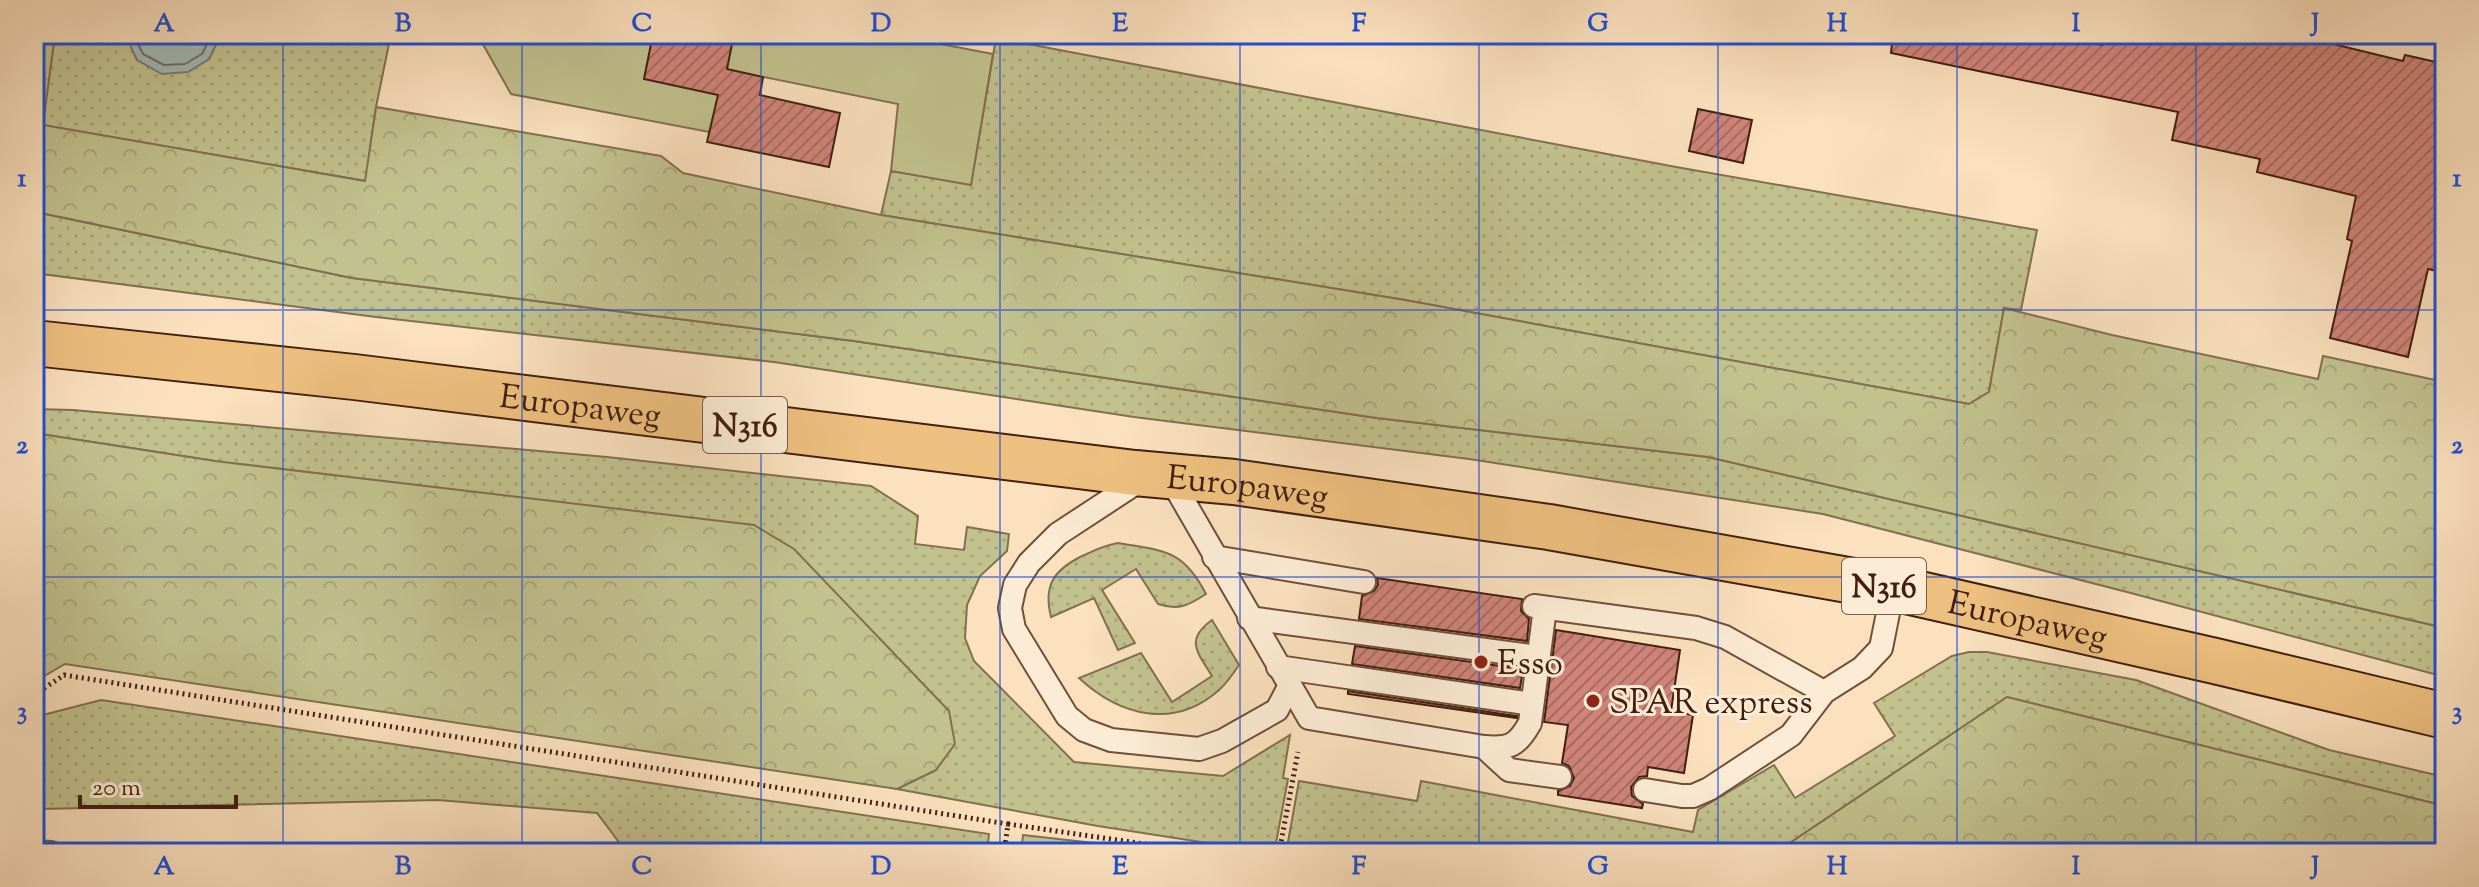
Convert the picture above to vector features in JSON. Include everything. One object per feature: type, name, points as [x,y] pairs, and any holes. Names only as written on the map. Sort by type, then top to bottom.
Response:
[{"type":"main road","name":"Europaweg","points":[[34,343],[370,379],[1234,482],[1549,527],[1893,588],[2445,716]]},
{"type":"lane","points":[[1283,677],[1277,710],[1222,741],[1199,749],[1111,740],[1084,730],[1067,716],[1014,629],[1010,608],[1015,585],[1029,563],[1058,534],[1159,475],[1214,557],[1309,718],[1504,749],[1521,739],[1530,723],[1539,657],[1540,607],[1696,628],[1725,637],[1824,692]]},
{"type":"lane","points":[[1214,557],[1364,582]]},
{"type":"lane","points":[[1645,790],[1693,796],[1709,789],[1791,735],[1824,692],[1862,668],[1881,648],[1893,588]]},
{"type":"lane","points":[[1249,618],[1539,657]]},
{"type":"lane","points":[[1283,677],[1532,704]]},
{"type":"lane","points":[[1484,747],[1509,770],[1560,777]]},
{"type":"lane","points":[[34,852],[51,853]]},
{"type":"path","points":[[34,695],[64,675],[1206,853]]},
{"type":"path","points":[[1279,853],[1302,728],[1309,718]]},
{"type":"path","points":[[1004,853],[1008,824]]},
{"type":"green space","points":[[34,34],[55,34],[43,125],[365,181],[376,107],[661,156],[683,173],[881,215],[1405,300],[1969,404],[1989,392],[2004,308],[2112,335],[2318,379],[2323,356],[2445,382],[2445,628],[1708,457],[1377,418],[854,341],[352,278],[41,213],[34,203]]},
{"type":"green space","points":[[55,34],[125,34],[137,60],[209,59],[221,34],[391,34],[376,107],[366,181],[42,125]]},
{"type":"green space","points":[[481,34],[931,34],[930,42],[993,54],[971,185],[891,171],[898,104],[764,77],[709,132],[511,94],[480,39]]},
{"type":"green space","points":[[996,38],[1676,167],[2037,230],[2021,310],[2004,308],[1989,392],[1969,404],[1405,300],[881,215],[891,171],[971,184]]},
{"type":"green space","points":[[34,203],[41,213],[352,278],[854,341],[1377,418],[1708,457],[2445,628],[2445,677],[1823,514],[1469,459],[1134,417],[774,362],[376,317],[34,273]]},
{"type":"green space","points":[[34,409],[607,457],[871,486],[918,516],[915,544],[964,550],[967,527],[1009,534],[1007,551],[980,576],[967,605],[965,638],[974,661],[1074,762],[1223,776],[1290,735],[1283,778],[1288,779],[1276,843],[1265,852],[1098,826],[897,789],[936,770],[215,461],[34,433]]},
{"type":"green space","points":[[34,433],[215,461],[754,525],[794,549],[949,711],[955,744],[936,770],[897,789],[65,664],[34,682]]},
{"type":"green space","points":[[1118,543],[1160,551],[1180,560],[1198,579],[1206,594],[1184,606],[1158,604],[1136,569],[1102,590],[1135,643],[1118,650],[1094,598],[1051,617],[1049,596],[1053,580],[1064,567],[1104,546]]},
{"type":"green space","points":[[1212,620],[1239,665],[1219,690],[1202,703],[1166,714],[1148,713],[1112,702],[1079,678],[1141,653],[1172,702],[1212,676],[1198,653],[1196,640],[1203,627]]},
{"type":"green space","points":[[1987,652],[2136,680],[2329,750],[2445,777],[2445,806],[2007,697],[1787,845],[1788,853],[1286,853],[1299,781],[1417,801],[1421,781],[1693,832],[1698,810],[1774,765],[1795,798],[1895,736],[1874,703],[1952,656]]},
{"type":"green space","points":[[2007,697],[2445,806],[2445,853],[1788,853],[1787,845]]},
{"type":"green space","points":[[101,700],[989,834],[987,853],[627,853],[597,813],[438,800],[41,809],[34,805],[34,719]]},
{"type":"green space","points":[[1023,835],[1183,853],[1021,853]]},
{"type":"water","points":[[125,34],[221,34],[209,59],[188,72],[162,74],[137,60]]},
{"type":"building","points":[[653,34],[734,34],[727,69],[763,77],[760,95],[840,113],[829,167],[707,142],[718,95],[644,79]]},
{"type":"building","points":[[1893,34],[2054,34],[2102,45],[2104,34],[2292,34],[2403,61],[2405,55],[2445,64],[2445,273],[2428,269],[2408,357],[2330,338],[2352,241],[2347,239],[2356,196],[2257,172],[2260,159],[2172,140],[2178,112],[1891,53]]},
{"type":"building","points":[[1698,109],[1752,120],[1743,163],[1689,151]]},
{"type":"building","points":[[1377,578],[1522,599],[1521,611],[1529,619],[1527,641],[1359,619],[1362,596],[1374,591],[1378,585]]},
{"type":"building","points":[[1556,630],[1680,650],[1671,711],[1693,715],[1684,773],[1648,767],[1647,776],[1639,777],[1631,787],[1632,796],[1643,804],[1642,808],[1558,795],[1558,791],[1570,786],[1574,778],[1569,766],[1562,763],[1568,725],[1544,722]]},
{"type":"building","points":[[1355,646],[1523,669],[1520,688],[1352,664]]},
{"type":"building","points":[[1348,691],[1517,716],[1517,718],[1348,694]]},
{"type":"place","name":"Esso","points":[[1481,662]]},
{"type":"place","name":"SPAR express","points":[[1593,701]]}]
